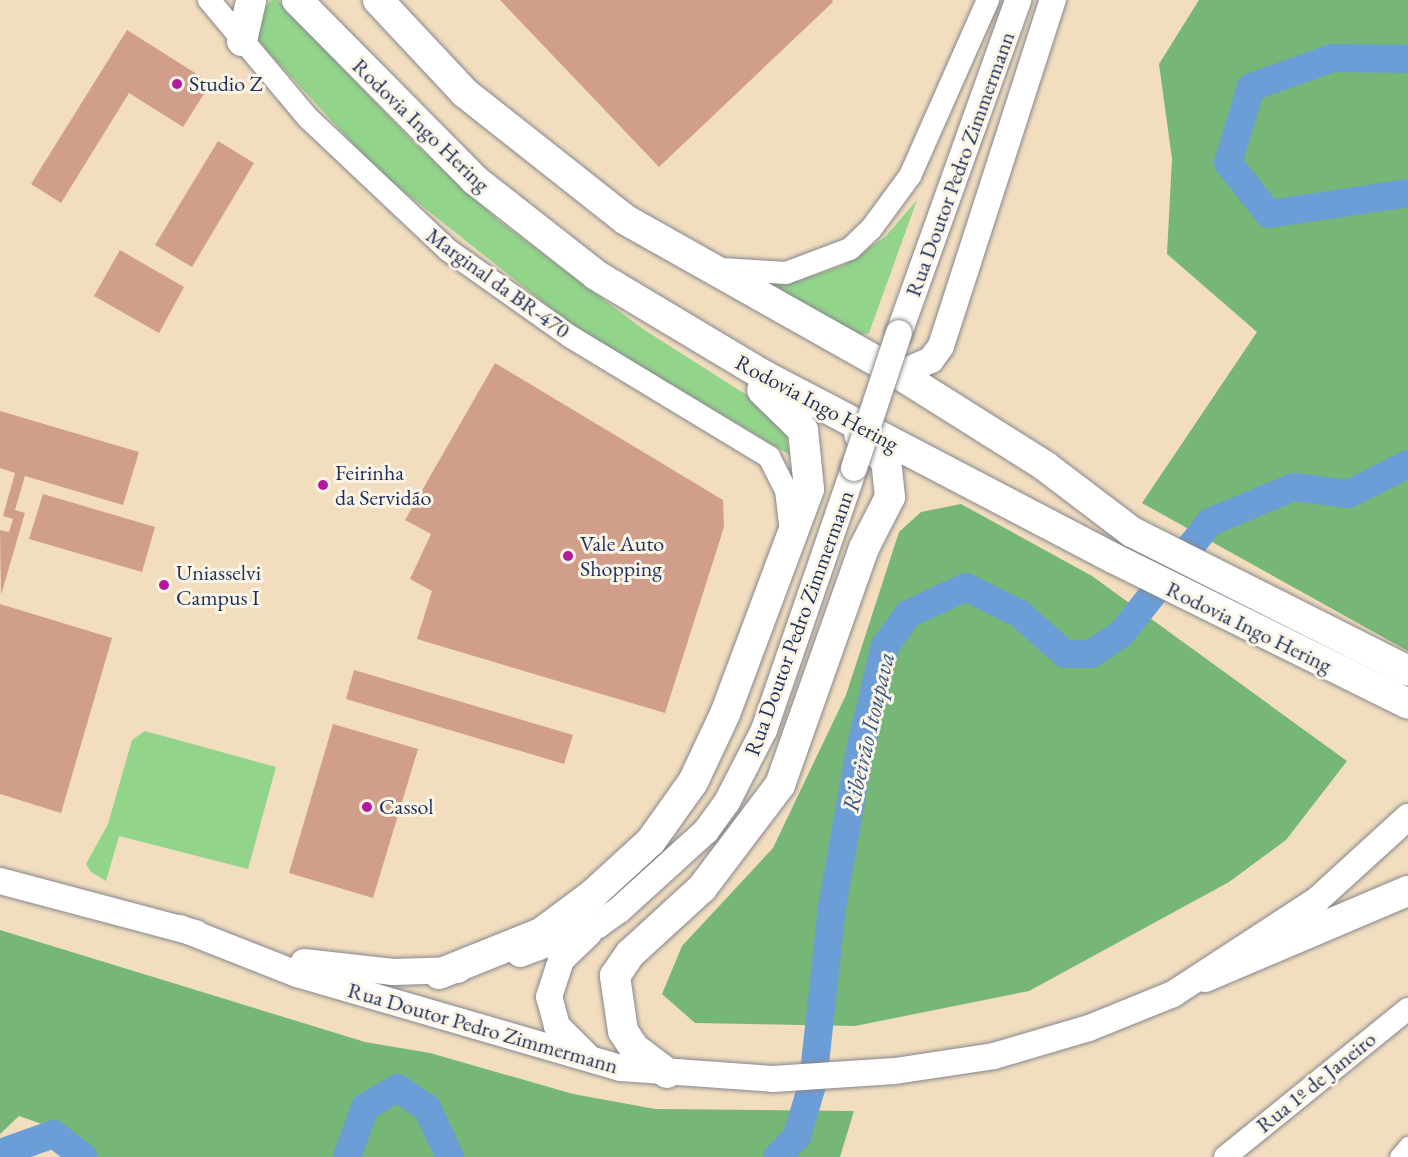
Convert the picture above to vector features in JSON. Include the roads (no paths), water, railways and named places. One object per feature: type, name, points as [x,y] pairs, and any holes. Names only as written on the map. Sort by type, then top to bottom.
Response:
[{"type":"highway","points":[[226,0],[251,0],[242,41]]},
{"type":"highway","name":"Rodovia Ingo Hering","points":[[297,0],[475,180],[596,275],[678,326],[835,413],[1248,627],[1408,704]]},
{"type":"highway","points":[[378,0],[465,93],[531,148],[626,219],[703,266],[899,374]]},
{"type":"highway","points":[[439,974],[541,933],[621,871],[657,833],[713,741],[791,537],[808,489],[803,430],[792,414],[678,326]]},
{"type":"highway","name":"Rodovia Ingo Hering","points":[[899,374],[1045,466],[1132,532],[1263,600],[1408,671]]},
{"type":"highway","points":[[667,1073],[634,1048],[623,1031],[615,976],[630,954],[702,888],[780,785],[864,548],[890,497],[886,461],[835,413]]},
{"type":"highway","points":[[1204,978],[1408,891]]},
{"type":"main road","name":"Rua Doutor Pedro Zimmermann","points":[[0,881],[350,970],[439,974],[501,960],[597,925],[654,882],[706,831],[737,785],[764,730],[899,333],[1018,0]]},
{"type":"main road","points":[[899,374],[931,360],[941,346],[1053,0]]},
{"type":"main road","name":"Rua Doutor Pedro Zimmermann","points":[[180,928],[297,974],[599,1064],[667,1073],[773,1079],[895,1071],[994,1056],[1089,1028],[1204,978],[1317,900],[1408,817]]},
{"type":"main road","points":[[597,925],[561,960],[549,997],[567,1041],[599,1064]]},
{"type":"street","name":"Marginal da BR-470","points":[[209,0],[242,41],[370,182],[476,272],[571,337],[753,443],[779,470],[791,537]]},
{"type":"street","points":[[703,266],[786,273],[850,249],[871,229],[910,176],[988,0]]},
{"type":"street","name":"Rua 1º de Janeiro","points":[[1225,1157],[1408,1009]]},
{"type":"street","points":[[1398,1157],[1408,1145]]},
{"type":"waterway","name":"Ribeirão Itoupava","points":[[1408,59],[1333,58],[1251,87],[1228,163],[1269,214],[1408,193]]},
{"type":"waterway","name":"Ribeirão Itoupava","points":[[777,1157],[797,1136],[813,1082],[832,907],[859,755],[885,646],[908,614],[966,587],[1020,614],[1065,654],[1091,654],[1122,633],[1210,522],[1294,487],[1349,494],[1408,464]]},
{"type":"waterway","name":"Ribeirão Itoupava","points":[[347,1157],[365,1107],[398,1088],[427,1108],[450,1157]]},
{"type":"waterway","name":"Ribeirão Itoupava","points":[[0,1153],[54,1134],[83,1157]]},
{"type":"place","name":"Studio Z","points":[[177,84]]},
{"type":"place","name":"Feirinha da Servidão","points":[[323,485]]},
{"type":"place","name":"Vale Auto Shopping","points":[[568,556]]},
{"type":"place","name":"Uniasselvi Campus I","points":[[164,585]]},
{"type":"place","name":"Cassol","points":[[367,807]]}]
